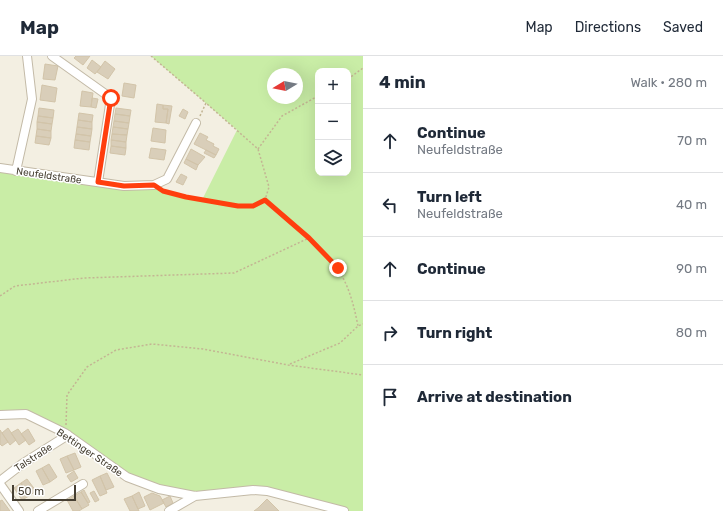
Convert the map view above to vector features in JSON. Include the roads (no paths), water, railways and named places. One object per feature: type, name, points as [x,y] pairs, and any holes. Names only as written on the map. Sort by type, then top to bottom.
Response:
[{"type":"street","points":[[16,170],[32,99],[27,56]]},
{"type":"street","points":[[52,56],[111,98],[98,182]]},
{"type":"street","name":"Neufeldstraße","points":[[0,168],[124,186],[154,185],[167,179],[196,123]]},
{"type":"street","name":"Bettinger Straße","points":[[0,415],[26,414],[67,434],[127,477],[159,489],[195,496],[253,490],[267,491],[344,511]]},
{"type":"street","name":"Talstraße","points":[[0,481],[22,464],[67,434]]},
{"type":"street","points":[[0,484],[19,511]]},
{"type":"street","points":[[38,511],[83,484]]},
{"type":"street","points":[[169,511],[195,496]]},
{"type":"street","points":[[304,511],[309,503]]}]
